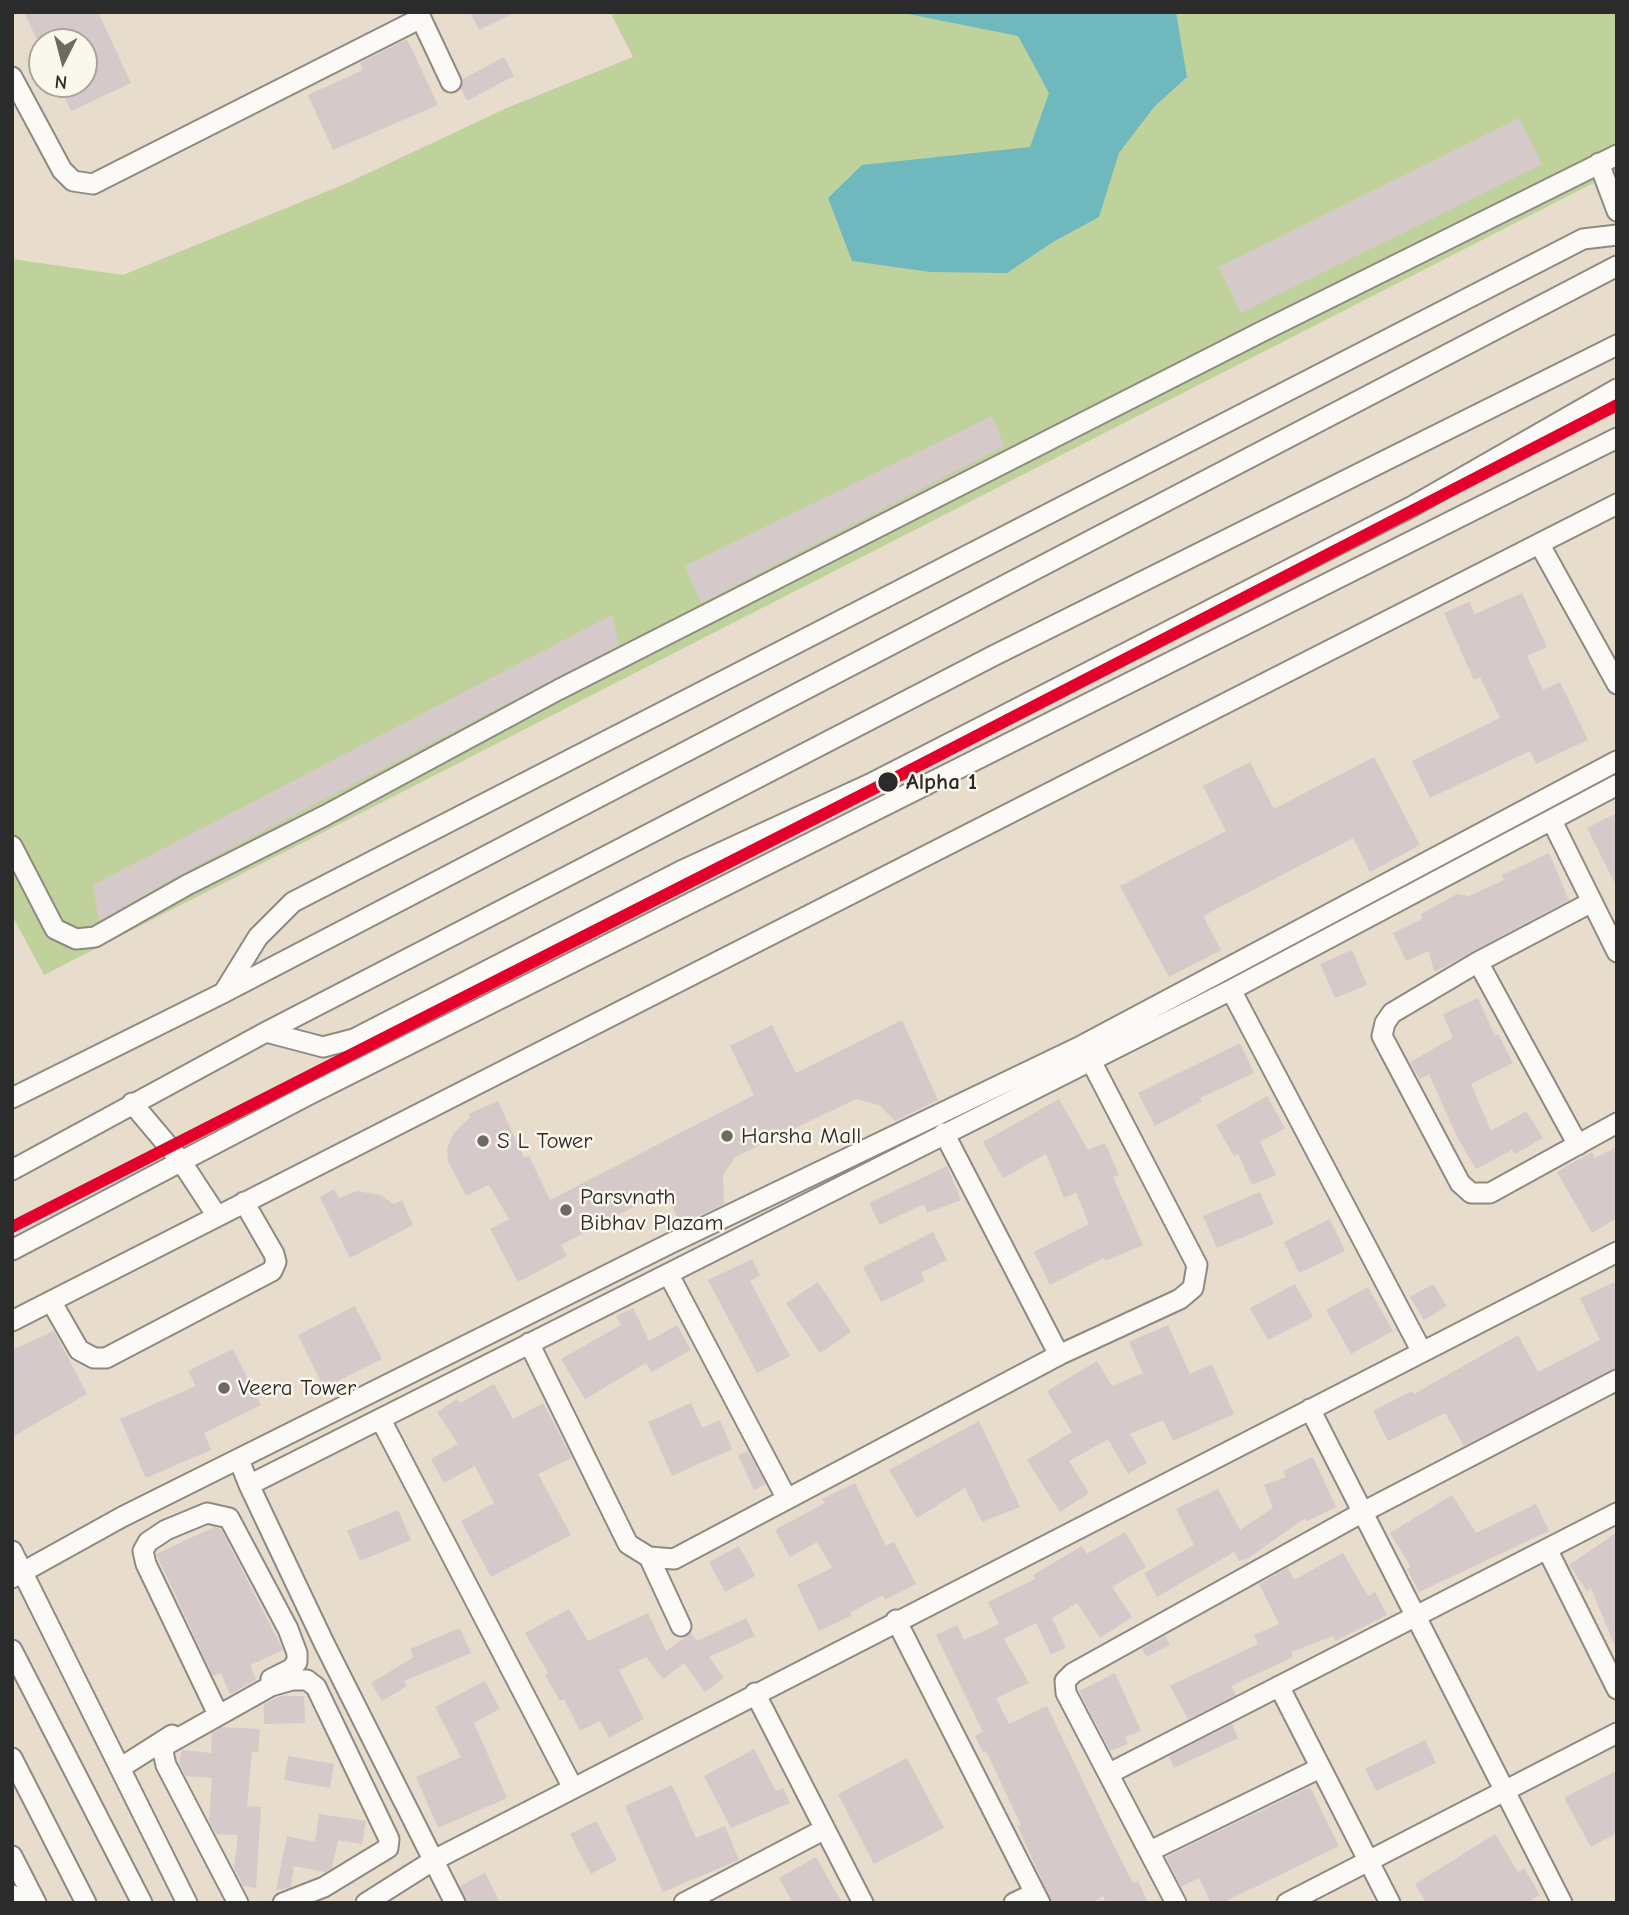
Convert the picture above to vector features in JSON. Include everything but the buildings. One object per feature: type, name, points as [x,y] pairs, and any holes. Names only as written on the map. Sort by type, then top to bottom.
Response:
[{"type":"street","points":[[12,77],[62,170],[73,181],[93,184],[419,15],[451,82]]},
{"type":"street","points":[[12,846],[55,929],[76,939],[95,937],[187,885],[326,815],[558,690],[1608,159],[1617,211]]},
{"type":"street","points":[[223,993],[258,937],[293,902],[1583,239],[1617,235]]},
{"type":"street","points":[[12,1098],[223,993],[1617,266]]},
{"type":"street","points":[[12,1170],[266,1032],[981,662],[1617,345]]},
{"type":"street","points":[[266,1032],[323,1046],[354,1039],[681,871],[870,784],[1399,513],[1617,389]]},
{"type":"street","points":[[12,1250],[181,1161],[1617,438]]},
{"type":"street","points":[[12,1321],[1617,504]]},
{"type":"street","points":[[1540,545],[1617,684]]},
{"type":"street","points":[[18,1575],[122,1517],[671,1244],[1083,1045],[1617,761]]},
{"type":"street","points":[[249,1485],[1231,990],[1617,785]]},
{"type":"street","points":[[1552,821],[1590,903],[1617,953]]},
{"type":"street","points":[[1590,903],[1478,961],[1392,1013],[1384,1023],[1382,1036],[1460,1183],[1471,1193],[1490,1193],[1617,1123]]},
{"type":"street","points":[[1478,961],[1578,1144]]},
{"type":"street","points":[[1231,990],[1422,1352]]},
{"type":"street","points":[[529,1343],[628,1544],[649,1557],[674,1559],[1059,1355],[1180,1299],[1193,1288],[1197,1265],[1091,1061]]},
{"type":"street","points":[[132,1104],[181,1161],[218,1216]]},
{"type":"street","points":[[944,1133],[1059,1355]]},
{"type":"street","points":[[51,1301],[79,1350],[94,1358],[106,1357],[272,1271],[276,1262],[274,1254],[244,1202]]},
{"type":"street","points":[[366,1903],[433,1860],[573,1787],[1617,1252]]},
{"type":"street","points":[[669,1275],[787,1499]]},
{"type":"street","points":[[1176,1903],[1066,1693],[1065,1681],[1073,1673],[1363,1512],[1617,1380]]},
{"type":"street","points":[[1310,1409],[1562,1903]]},
{"type":"street","points":[[381,1420],[573,1787]]},
{"type":"street","points":[[239,1460],[455,1903]]},
{"type":"street","points":[[120,1768],[215,1708],[291,1669],[297,1662],[288,1629],[229,1518],[206,1513],[166,1530],[148,1542],[143,1550],[146,1564],[215,1708]]},
{"type":"street","points":[[1110,1773],[1617,1513]]},
{"type":"street","points":[[1547,1549],[1617,1689]]},
{"type":"street","points":[[12,1551],[18,1575],[120,1768],[187,1903]]},
{"type":"street","points":[[649,1557],[681,1626]]},
{"type":"street","points":[[896,1620],[1037,1898],[1014,1903]]},
{"type":"street","points":[[12,1650],[142,1903]]},
{"type":"street","points":[[238,1903],[166,1765],[163,1752],[166,1745],[271,1686],[292,1680],[307,1680],[316,1687],[389,1839],[388,1848],[325,1895],[283,1903]]},
{"type":"street","points":[[1279,1686],[1390,1903]]},
{"type":"street","points":[[755,1693],[863,1903]]},
{"type":"street","points":[[1287,1903],[1617,1733]]},
{"type":"street","points":[[12,1758],[86,1903]]},
{"type":"street","points":[[1150,1851],[1320,1768]]},
{"type":"street","points":[[684,1903],[825,1829]]},
{"type":"street","points":[[12,1856],[36,1903]]},
{"type":"street","points":[[12,1895],[16,1903]]},
{"type":"green space","points":[[610,12],[1617,12],[1617,171],[44,975],[12,915],[12,259],[123,275],[347,183],[509,107],[633,57]]},
{"type":"water","points":[[898,12],[1176,12],[1187,77],[1154,107],[1119,153],[1099,217],[1053,242],[1007,273],[930,272],[852,261],[828,198],[862,165],[1030,147],[1049,93],[1018,36]]},
{"type":"transit line","points":[[12,1227],[891,780],[1617,405]]},
{"type":"place","name":"Alpha 1","points":[[888,782]]},
{"type":"place","name":"Harsha Mall","points":[[727,1136]]},
{"type":"place","name":"S L Tower","points":[[483,1141]]},
{"type":"place","name":"Parsvnath Bibhav Plazam","points":[[566,1210]]},
{"type":"place","name":"Veera Tower","points":[[224,1388]]}]
